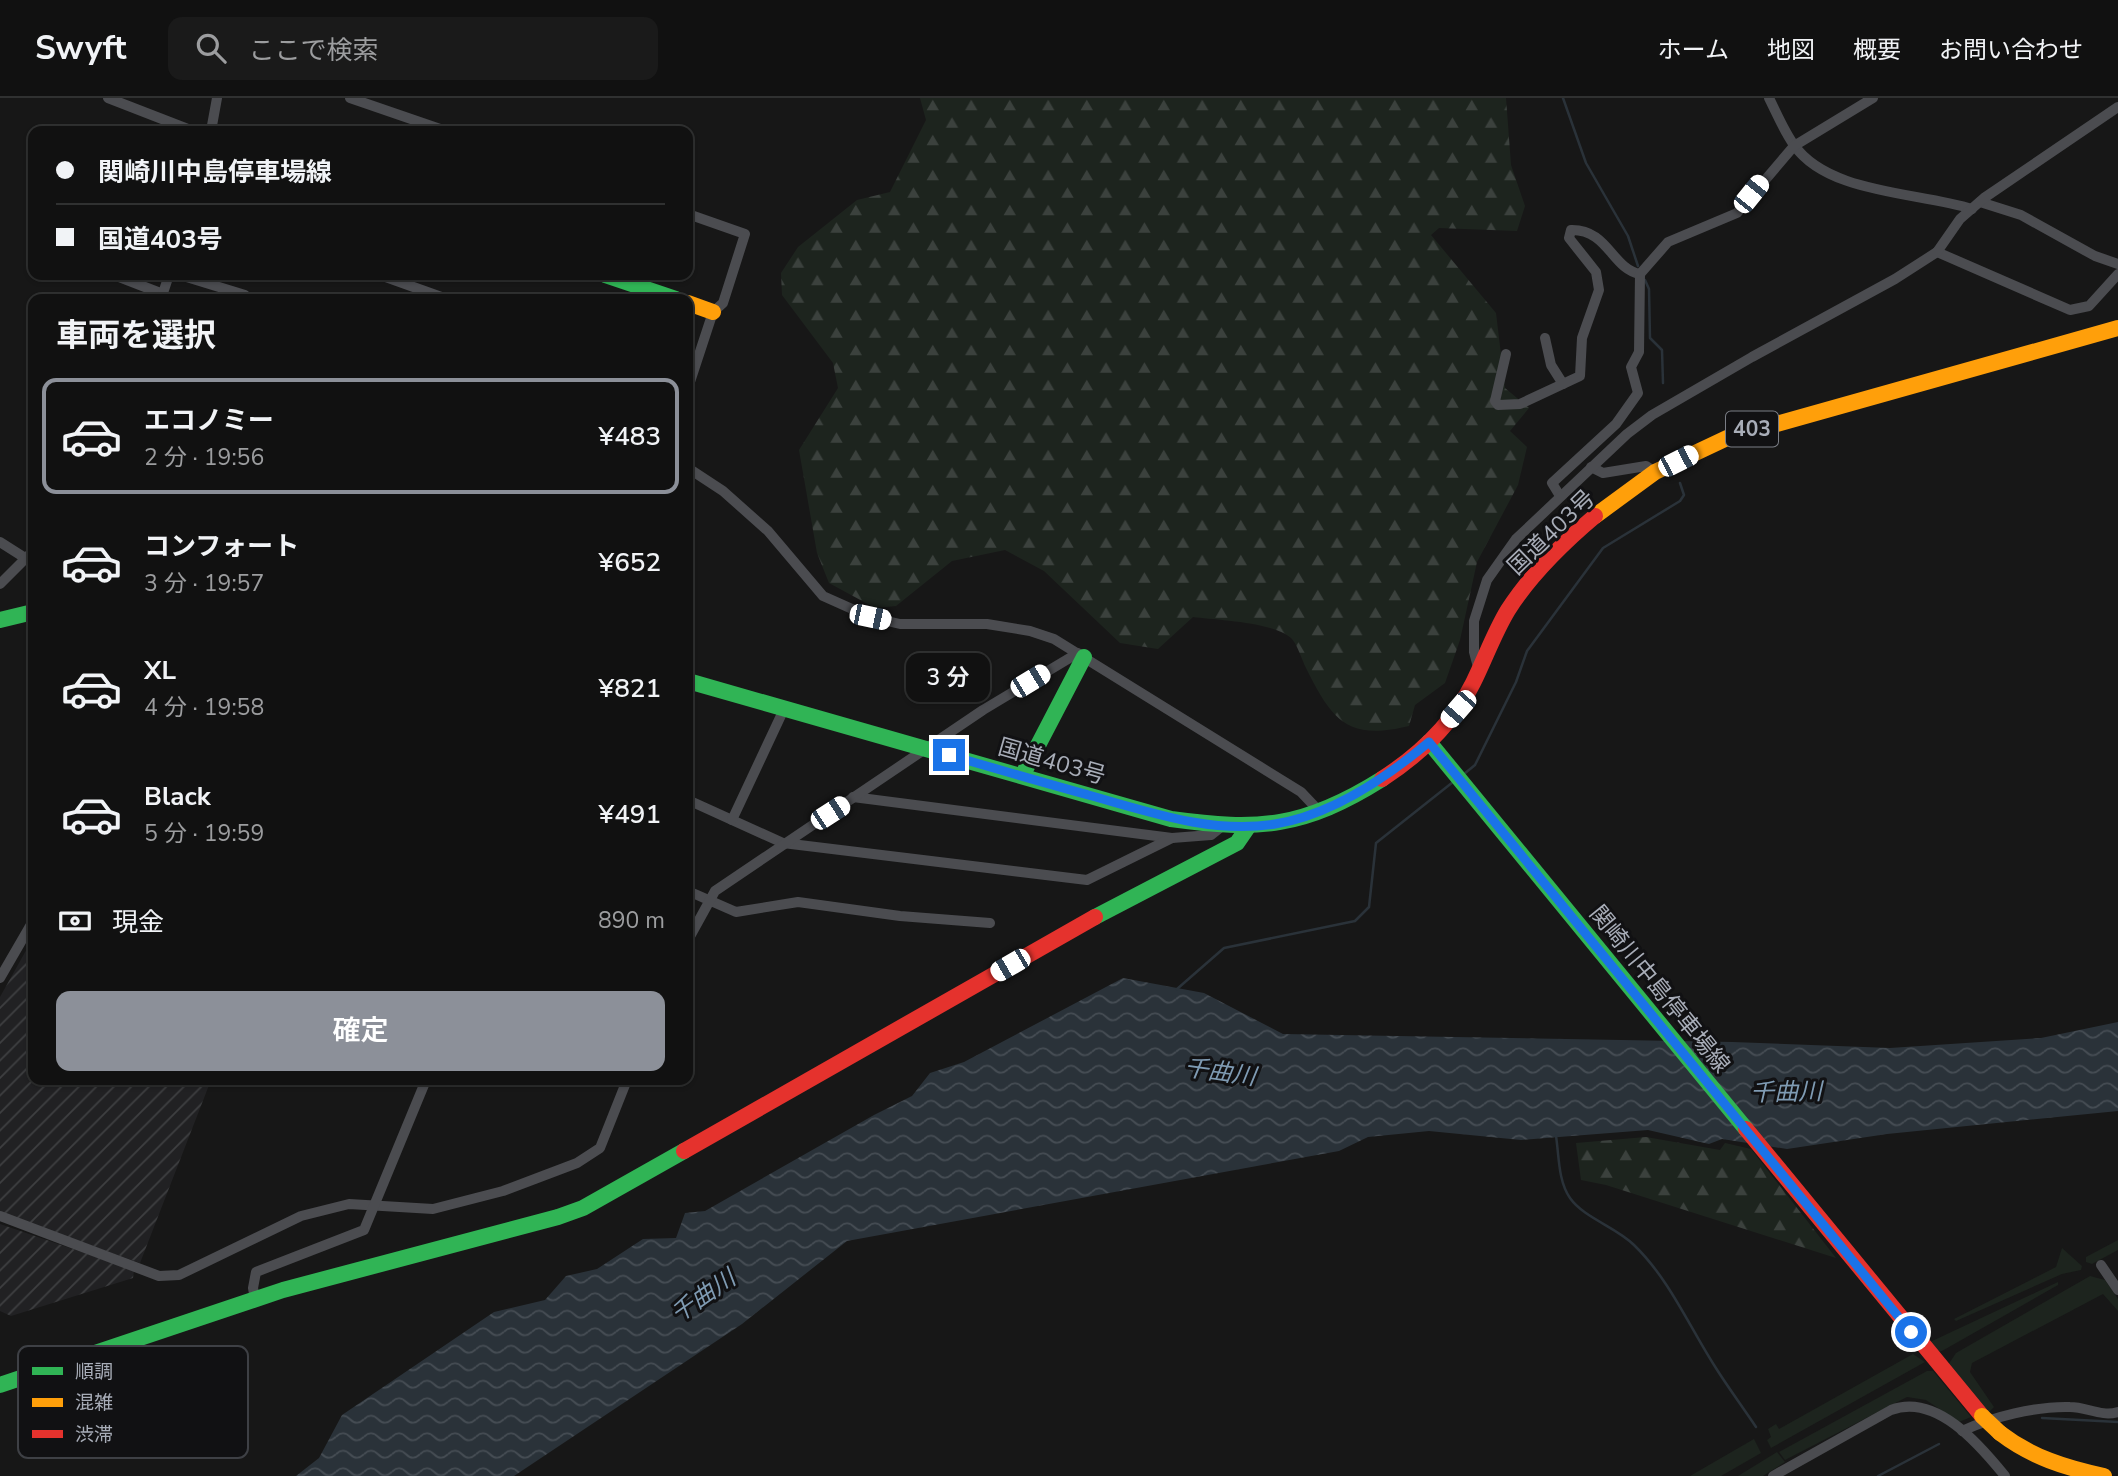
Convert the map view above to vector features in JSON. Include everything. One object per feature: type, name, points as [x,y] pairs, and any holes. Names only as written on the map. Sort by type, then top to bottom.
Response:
[{"type":"main road","points":[[620,280],[661,294]]},
{"type":"main road","points":[[693,305],[713,312]]},
{"type":"main road","name":"国道403号","points":[[693,682],[1171,819],[1248,827],[1291,821],[1319,811],[1372,784],[1434,747],[1479,673],[1511,604],[1536,571],[1598,516],[1655,472],[1724,437],[2118,328]]},
{"type":"main road","points":[[0,620],[28,613]]},
{"type":"main road","points":[[1022,776],[1081,655]]},
{"type":"main road","name":"関崎川中島停車場線","points":[[1434,747],[1982,1416],[2022,1451],[2073,1471],[2104,1476]]},
{"type":"main road","points":[[116,1346],[255,1299],[379,1263],[537,1227],[583,1208],[1129,898],[1237,843],[1248,827]]},
{"type":"main road","points":[[0,1385],[18,1379]]},
{"type":"street","points":[[108,98],[179,126]]},
{"type":"street","points":[[212,126],[217,98]]},
{"type":"street","points":[[350,98],[431,126]]},
{"type":"street","points":[[1769,98],[1794,146],[1810,163],[1846,181],[2021,215],[2095,256],[2118,264]]},
{"type":"street","points":[[1560,496],[1552,483],[1616,424],[1638,393],[1631,367],[1639,352],[1640,274],[1668,242],[1737,213],[1794,146],[1873,98]]},
{"type":"street","points":[[1479,673],[1474,652],[1474,621],[1487,580],[1516,539],[1591,467],[1652,415],[1937,252],[1961,219],[1976,205],[2118,107]]},
{"type":"street","points":[[693,216],[745,234],[723,303],[713,312],[693,370]]},
{"type":"street","points":[[1506,354],[1495,401],[1498,405],[1520,404],[1580,376],[1582,338],[1599,290],[1596,272],[1574,245],[1568,233],[1576,230],[1593,234],[1628,268],[1640,274]]},
{"type":"street","points":[[1937,252],[2056,307],[2070,310],[2089,306],[2118,274]]},
{"type":"street","points":[[125,280],[155,294]]},
{"type":"street","points":[[196,280],[242,294]]},
{"type":"street","points":[[394,280],[433,294]]},
{"type":"street","points":[[1545,338],[1551,365],[1563,384]]},
{"type":"street","points":[[1591,467],[1603,473],[1646,466],[1655,472]]},
{"type":"street","points":[[693,471],[723,491],[768,531],[822,596],[870,617],[900,624],[987,624],[1030,631],[1054,639],[1304,794],[1319,811]]},
{"type":"street","points":[[0,542],[28,556]]},
{"type":"street","points":[[0,584],[28,560]]},
{"type":"street","points":[[693,930],[715,891],[924,748],[1081,655]]},
{"type":"street","points":[[732,820],[785,707]]},
{"type":"street","points":[[1291,821],[1301,809],[1304,794]]},
{"type":"street","points":[[853,797],[1172,838],[1211,835],[1222,826]]},
{"type":"street","points":[[693,802],[783,843],[1087,880],[1172,838]]},
{"type":"street","points":[[693,893],[736,912],[798,902],[901,916],[990,923]]},
{"type":"street","points":[[0,978],[28,930]]},
{"type":"street","points":[[255,1299],[253,1288],[256,1272],[364,1230],[424,1085]]},
{"type":"street","points":[[0,1216],[159,1276],[179,1275],[301,1216],[349,1204],[433,1209],[503,1191],[577,1163],[600,1148],[625,1085]]},
{"type":"street","points":[[2101,1265],[2118,1290]]},
{"type":"street","points":[[1773,1476],[1903,1406],[1929,1410],[1962,1431],[2005,1476]]},
{"type":"street","points":[[1962,1431],[2053,1408],[2079,1407],[2106,1414],[2118,1412]]},
{"type":"shaded area","points":[[28,947],[28,1085],[209,1085],[140,1263],[0,1213],[0,997]]},
{"type":"shaded area","points":[[0,1224],[134,1270],[133,1278],[11,1316],[0,1311]]},
{"type":"green space","points":[[920,98],[1506,98],[1511,165],[1525,206],[1517,231],[1439,228],[1431,235],[1496,313],[1505,388],[1529,408],[1510,431],[1527,447],[1518,485],[1477,562],[1460,640],[1445,683],[1415,705],[1409,726],[1370,731],[1344,722],[1324,701],[1292,639],[1284,633],[1260,625],[1193,617],[1158,649],[1120,643],[1044,571],[1005,550],[952,561],[896,606],[875,608],[829,583],[817,553],[799,450],[838,388],[833,363],[782,295],[781,273],[798,247],[857,200],[890,192],[926,120]]},
{"type":"green space","points":[[1646,1137],[1720,1150],[1725,1143],[1751,1149],[1836,1258],[1606,1185],[1581,1180],[1576,1143]]},
{"type":"green space","points":[[2118,1240],[2118,1250],[2092,1264],[2086,1262],[2086,1257]]},
{"type":"green space","points":[[2062,1248],[2082,1266],[2081,1270],[2062,1274],[1956,1321],[1954,1319],[2056,1267]]},
{"type":"green space","points":[[2090,1276],[2105,1280],[2118,1299],[2118,1311],[2103,1294],[1972,1363],[1970,1372],[1994,1407],[1987,1414],[1948,1365],[1956,1353]]},
{"type":"green space","points":[[2058,1282],[2058,1285],[1942,1351],[1937,1352],[1930,1342]]},
{"type":"green space","points":[[1913,1354],[1925,1362],[1771,1448],[1767,1440],[1771,1437],[1768,1429],[1776,1424],[1779,1429]]},
{"type":"green space","points":[[1927,1371],[1933,1371],[1971,1417],[1959,1422],[1926,1400],[1907,1397],[1785,1460],[1779,1452]]},
{"type":"green space","points":[[1754,1439],[1761,1453],[1721,1476],[1690,1476]]},
{"type":"green space","points":[[1777,1452],[1785,1462],[1763,1476],[1738,1476]]},
{"type":"water","name":"千曲川","points":[[1123,978],[1204,993],[1283,1034],[1732,1042],[1890,1048],[2041,1038],[2118,1022],[2118,1111],[1887,1134],[1787,1149],[1722,1139],[1709,1144],[1648,1130],[1521,1140],[1429,1131],[1368,1137],[1339,1151],[847,1241],[742,1324],[514,1476],[296,1476],[319,1458],[342,1415],[494,1312],[545,1300],[566,1276],[597,1269],[643,1239],[676,1238],[685,1213],[705,1211],[912,1096],[930,1073],[964,1062]]},
{"type":"waterway","points":[[1563,98],[1586,163],[1628,236],[1638,266]]},
{"type":"waterway","points":[[1645,280],[1649,289],[1650,338],[1662,350],[1663,383]]},
{"type":"waterway","points":[[1464,774],[1475,765],[1516,682],[1527,651],[1603,548],[1680,501],[1684,495],[1680,483]]},
{"type":"waterway","points":[[1177,989],[1224,948],[1355,921],[1369,907],[1376,843],[1453,782]]},
{"type":"waterway","points":[[1556,1136],[1561,1176],[1570,1198],[1583,1211],[1627,1239],[1658,1272],[1714,1365],[1756,1427]]},
{"type":"waterway","points":[[2042,1418],[2118,1422]]},
{"type":"waterway","points":[[1878,1476],[1939,1444]]},
{"type":"traffic: fast","points":[[620,280],[661,294]]},
{"type":"traffic: fast","points":[[0,620],[28,613]]},
{"type":"traffic: fast","points":[[1022,776],[1084,657]]},
{"type":"traffic: fast","points":[[693,682],[1171,819],[1230,825],[1280,822],[1328,808],[1382,779]]},
{"type":"traffic: fast","points":[[1429,742],[1746,1129]]},
{"type":"traffic: fast","points":[[1095,917],[1237,843],[1248,827]]},
{"type":"traffic: fast","points":[[116,1346],[283,1290],[558,1217],[583,1208],[684,1151]]},
{"type":"traffic: fast","points":[[0,1385],[18,1379]]},
{"type":"traffic: slow","points":[[693,305],[713,312]]},
{"type":"traffic: slow","points":[[1595,516],[1655,472],[1727,438],[2118,328]]},
{"type":"traffic: slow","points":[[1982,1416],[2000,1433]]},
{"type":"traffic: slow","points":[[2000,1433],[2024,1449],[2049,1460],[2104,1476]]},
{"type":"traffic: jam","points":[[1382,779],[1422,749],[1456,712],[1498,628],[1517,597],[1548,560],[1595,516]]},
{"type":"traffic: jam","points":[[684,1151],[1095,917]]},
{"type":"traffic: jam","points":[[1746,1129],[1982,1416]]},
{"type":"route","points":[[949,755],[1171,819],[1248,827],[1291,821],[1319,811],[1372,784],[1429,742],[1911,1332]]}]
